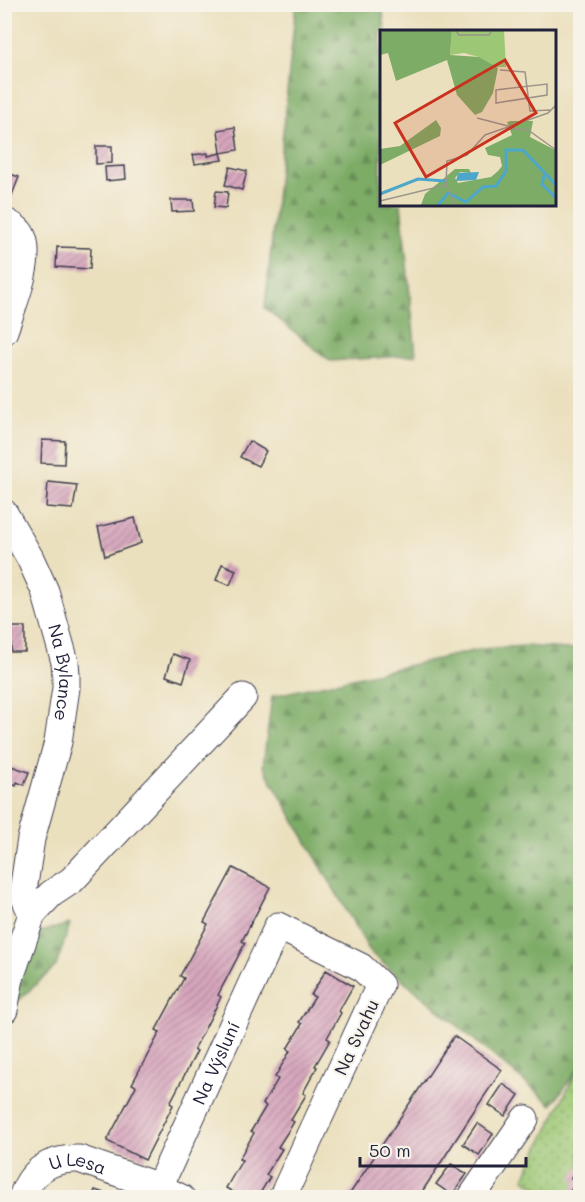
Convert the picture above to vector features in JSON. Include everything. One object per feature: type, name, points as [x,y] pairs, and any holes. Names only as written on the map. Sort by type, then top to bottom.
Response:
[{"type":"street","points":[[4,221],[13,225],[22,234],[26,249],[23,272],[4,331]]},
{"type":"street","name":"Na Bylance","points":[[4,513],[30,558],[45,591],[65,662],[66,675],[58,742],[31,839],[4,1010]]},
{"type":"street","points":[[20,902],[51,894],[72,880],[243,697]]},
{"type":"street","name":"Na Výsluní","points":[[165,1194],[278,926]]},
{"type":"street","name":"Na Svahu","points":[[278,926],[361,967],[380,985],[282,1197]]},
{"type":"street","points":[[471,1197],[525,1119]]},
{"type":"street","name":"U Lesa","points":[[22,1197],[26,1187],[38,1171],[50,1163],[67,1159],[79,1159],[165,1194]]},
{"type":"green space","points":[[296,4],[382,5],[385,30],[380,30],[380,206],[401,206],[416,355],[330,361],[265,308]]},
{"type":"green space","points":[[525,646],[580,650],[580,1068],[552,1105],[371,953],[263,766],[272,696],[482,649]]},
{"type":"green space","points":[[70,924],[56,966],[5,1013],[5,941]]},
{"type":"green space","points":[[580,1068],[580,1197],[548,1197],[524,1178]]},
{"type":"building","points":[[235,127],[238,150],[221,153],[218,130]]},
{"type":"building","points":[[96,146],[112,146],[112,163],[96,164]]},
{"type":"building","points":[[208,153],[208,156],[221,153],[223,160],[195,164],[193,155]]},
{"type":"building","points":[[125,166],[126,179],[106,181],[105,167]]},
{"type":"building","points":[[230,167],[247,171],[242,190],[225,185]]},
{"type":"building","points":[[4,172],[19,177],[9,203],[4,202]]},
{"type":"building","points":[[216,191],[228,192],[226,208],[214,207]]},
{"type":"building","points":[[171,200],[193,200],[194,211],[172,212]]},
{"type":"building","points":[[57,247],[91,248],[90,269],[56,267]]},
{"type":"building","points":[[42,440],[65,441],[64,464],[41,463]]},
{"type":"building","points":[[249,441],[266,451],[258,466],[240,457]]},
{"type":"building","points":[[48,482],[77,485],[73,509],[46,507]]},
{"type":"building","points":[[135,518],[141,543],[105,556],[98,527]]},
{"type":"building","points":[[222,564],[236,570],[230,585],[216,580]]},
{"type":"building","points":[[7,627],[25,627],[25,652],[11,652],[11,639],[7,639]]},
{"type":"building","points":[[173,654],[190,660],[183,682],[166,676]]},
{"type":"building","points":[[11,766],[29,772],[24,785],[17,782],[16,786],[5,781]]},
{"type":"building","points":[[233,868],[270,887],[242,941],[245,943],[218,995],[221,997],[170,1103],[173,1105],[145,1160],[107,1141],[136,1086],[132,1084],[160,1032],[156,1030],[184,978],[180,976],[208,924],[204,922]]},
{"type":"building","points":[[326,970],[353,986],[339,1011],[341,1013],[327,1038],[330,1040],[303,1093],[306,1095],[291,1120],[294,1122],[278,1147],[282,1149],[266,1175],[270,1177],[257,1198],[243,1198],[226,1188],[254,1133],[251,1131],[266,1106],[263,1104],[278,1079],[275,1077],[290,1051],[287,1049],[302,1024],[299,1022],[315,997],[311,995]]},
{"type":"building","points":[[454,1036],[502,1070],[418,1198],[347,1198]]},
{"type":"building","points":[[503,1084],[519,1095],[505,1116],[489,1105]]},
{"type":"building","points":[[477,1123],[493,1134],[479,1155],[463,1144]]},
{"type":"building","points":[[451,1164],[467,1174],[452,1195],[436,1184]]},
{"type":"building","points":[[580,1165],[580,1198],[575,1198],[569,1193],[576,1182],[571,1178]]},
{"type":"building","points":[[95,1190],[116,1197],[92,1198]]}]
